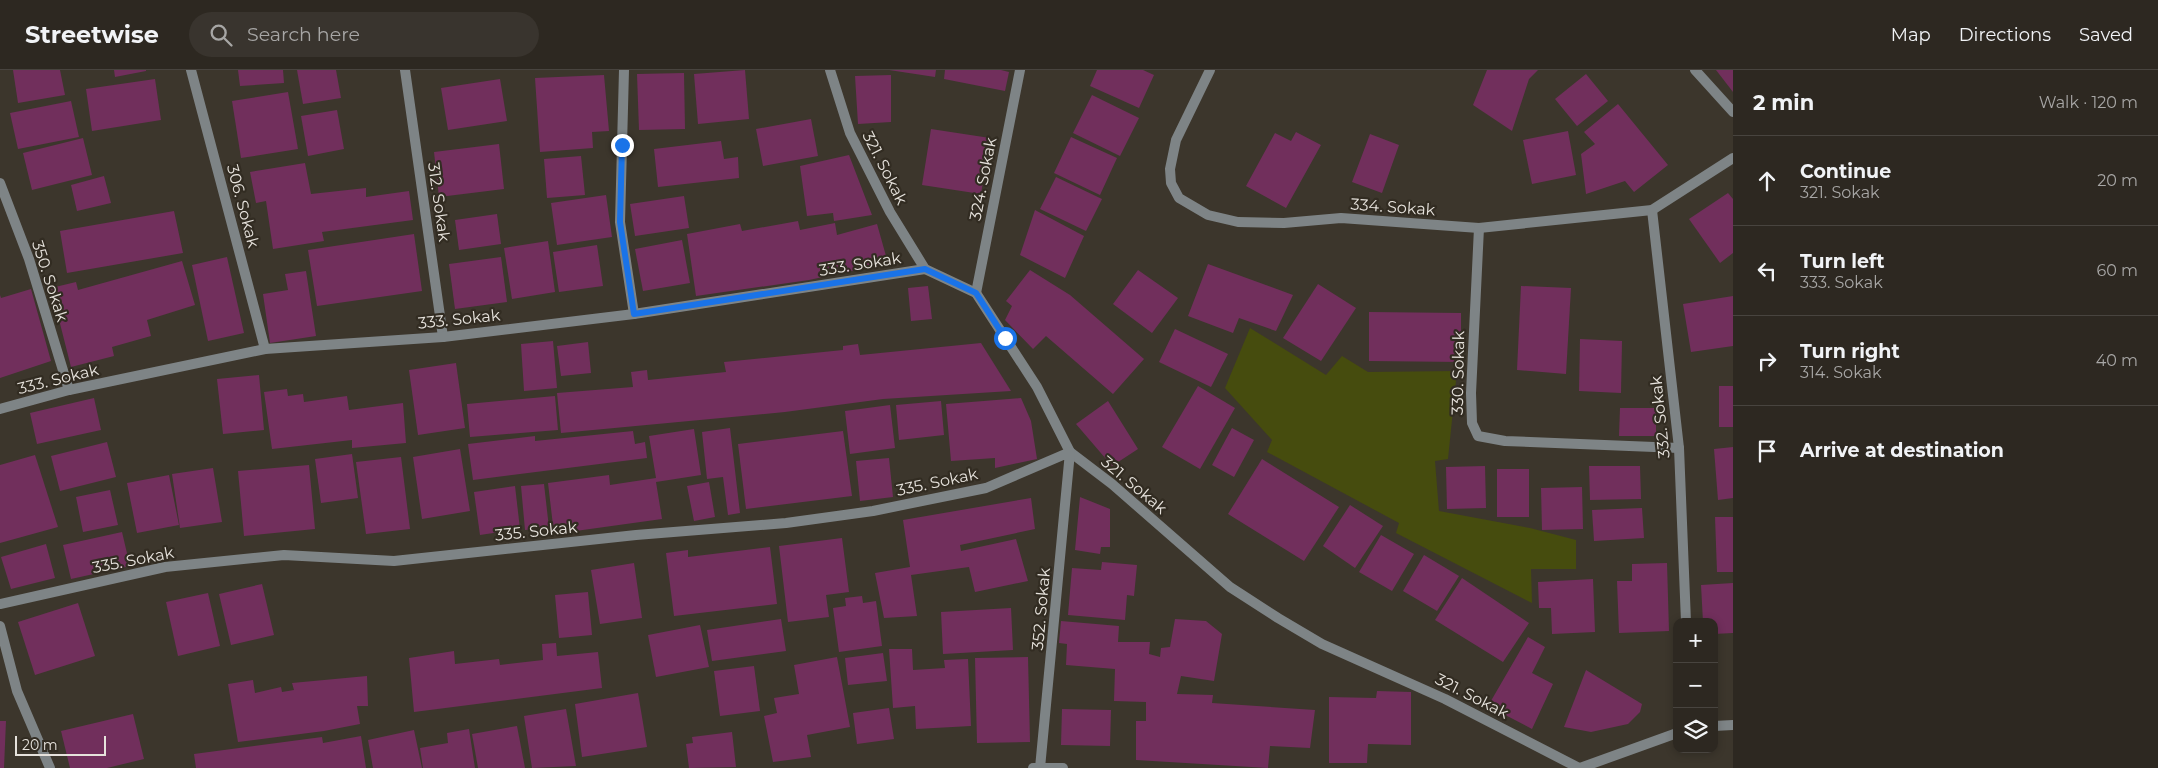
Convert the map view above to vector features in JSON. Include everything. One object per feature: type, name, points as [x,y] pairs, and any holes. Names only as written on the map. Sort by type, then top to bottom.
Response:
[{"type":"street","name":"306. Sokak","points":[[191,70],[265,349]]},
{"type":"street","name":"312. Sokak","points":[[405,70],[443,337]]},
{"type":"street","points":[[624,70],[620,222],[634,314]]},
{"type":"street","name":"321. Sokak","points":[[830,70],[850,133],[890,212],[925,269]]},
{"type":"street","name":"324. Sokak","points":[[976,293],[1020,70]]},
{"type":"street","name":"334. Sokak","points":[[1210,70],[1176,140],[1170,169],[1171,184],[1179,198],[1208,215],[1238,222],[1284,223],[1341,218],[1479,228],[1652,210],[1733,158]]},
{"type":"street","points":[[1695,70],[1733,112]]},
{"type":"street","name":"350. Sokak","points":[[0,183],[29,259],[69,390]]},
{"type":"street","name":"332. Sokak","points":[[1652,210],[1679,448],[1686,618]]},
{"type":"street","name":"330. Sokak","points":[[1479,228],[1471,393],[1472,424],[1478,436],[1505,441],[1679,448]]},
{"type":"street","name":"333. Sokak","points":[[0,410],[69,390],[265,349],[443,337],[634,314],[925,269]]},
{"type":"street","points":[[925,269],[976,293]]},
{"type":"street","name":"321. Sokak","points":[[976,293],[1037,387],[1070,452],[1112,484],[1230,587],[1322,644],[1445,699],[1580,768]]},
{"type":"street","name":"335. Sokak","points":[[0,604],[165,567],[284,554],[394,561],[636,535],[786,523],[854,513],[986,488],[1070,452]]},
{"type":"street","name":"352. Sokak","points":[[1047,768],[1070,452]]},
{"type":"street","points":[[0,626],[17,691],[50,768]]},
{"type":"street","points":[[1718,726],[1733,725]]},
{"type":"street","points":[[1580,768],[1673,735]]},
{"type":"street","points":[[1033,768],[1063,768]]},
{"type":"green space","points":[[1250,328],[1326,375],[1342,356],[1368,372],[1457,371],[1448,459],[1435,461],[1439,511],[1530,528],[1576,540],[1576,569],[1531,569],[1532,603],[1396,533],[1399,523],[1267,452],[1272,440],[1225,388]]},
{"type":"building","points":[[13,70],[60,70],[65,95],[18,103]]},
{"type":"building","points":[[114,70],[146,70],[146,71],[115,77]]},
{"type":"building","points":[[238,70],[283,70],[284,83],[240,86]]},
{"type":"building","points":[[297,70],[336,70],[341,98],[303,104]]},
{"type":"building","points":[[745,70],[749,119],[698,124],[694,74]]},
{"type":"building","points":[[889,70],[936,70],[935,77]]},
{"type":"building","points":[[945,70],[1001,70],[1009,72],[1005,91],[944,79]]},
{"type":"building","points":[[1097,70],[1143,70],[1154,75],[1139,108],[1090,86]]},
{"type":"building","points":[[1487,70],[1538,70],[1529,79],[1512,131],[1473,105]]},
{"type":"building","points":[[1716,70],[1733,70],[1733,92]]},
{"type":"building","points":[[684,73],[685,129],[639,130],[637,74]]},
{"type":"building","points":[[1586,74],[1608,101],[1577,126],[1555,99]]},
{"type":"building","points":[[604,75],[609,131],[592,132],[593,148],[540,152],[535,78]]},
{"type":"building","points":[[891,75],[891,122],[858,124],[855,76]]},
{"type":"building","points":[[155,79],[161,120],[92,131],[86,89]]},
{"type":"building","points":[[500,79],[507,121],[448,130],[441,88]]},
{"type":"building","points":[[288,92],[298,149],[241,158],[232,101]]},
{"type":"building","points":[[1092,95],[1139,118],[1120,156],[1073,133]]},
{"type":"building","points":[[71,101],[79,137],[18,149],[10,113]]},
{"type":"building","points":[[1618,104],[1668,165],[1634,192],[1625,181],[1586,194],[1581,154],[1595,144],[1584,132]]},
{"type":"building","points":[[337,110],[344,149],[308,156],[301,116]]},
{"type":"building","points":[[811,119],[818,156],[763,166],[756,129]]},
{"type":"building","points":[[931,129],[990,138],[981,194],[922,185]]},
{"type":"building","points":[[1568,131],[1576,175],[1532,184],[1523,140]]},
{"type":"building","points":[[1296,132],[1321,145],[1286,208],[1246,186],[1275,133],[1291,141]]},
{"type":"building","points":[[1370,134],[1399,145],[1382,193],[1352,182]]},
{"type":"building","points":[[1071,137],[1117,158],[1100,195],[1054,173]]},
{"type":"building","points":[[83,138],[92,175],[32,190],[23,153]]},
{"type":"building","points":[[721,141],[724,159],[738,157],[739,178],[658,187],[654,149]]},
{"type":"building","points":[[499,144],[504,189],[439,197],[434,152]]},
{"type":"building","points":[[849,155],[872,215],[834,221],[833,213],[807,216],[800,166]]},
{"type":"building","points":[[581,156],[585,195],[547,198],[544,159]]},
{"type":"building","points":[[305,163],[311,194],[366,188],[366,197],[409,191],[413,220],[322,232],[324,241],[273,249],[266,201],[256,203],[250,172]]},
{"type":"building","points":[[104,176],[111,203],[77,211],[71,185]]},
{"type":"building","points":[[1056,177],[1102,199],[1086,231],[1040,209]]},
{"type":"building","points":[[1728,193],[1733,199],[1733,253],[1720,263],[1689,219]]},
{"type":"building","points":[[606,195],[612,237],[557,245],[551,203]]},
{"type":"building","points":[[684,196],[689,228],[635,236],[630,204]]},
{"type":"building","points":[[1035,210],[1084,236],[1065,278],[1020,255]]},
{"type":"building","points":[[174,211],[183,253],[67,273],[60,231]]},
{"type":"building","points":[[497,214],[501,244],[459,250],[455,220]]},
{"type":"building","points":[[798,221],[800,230],[835,223],[837,235],[877,224],[888,263],[809,280],[696,296],[687,234],[740,224],[742,231]]},
{"type":"building","points":[[414,234],[422,291],[317,306],[308,250]]},
{"type":"building","points":[[682,240],[690,283],[643,291],[635,249]]},
{"type":"building","points":[[548,241],[555,292],[512,299],[504,248]]},
{"type":"building","points":[[597,245],[603,286],[559,292],[553,252]]},
{"type":"building","points":[[227,257],[244,333],[208,341],[192,265]]},
{"type":"building","points":[[501,257],[507,302],[455,309],[449,264]]},
{"type":"building","points":[[182,261],[195,305],[147,320],[151,336],[112,347],[114,356],[71,367],[51,288],[76,282],[78,290]]},
{"type":"building","points":[[1208,264],[1293,295],[1276,331],[1239,318],[1233,333],[1188,316]]},
{"type":"building","points":[[1030,270],[1070,295],[1144,359],[1113,394],[1046,336],[1033,349],[1005,320],[1012,306],[1006,301]]},
{"type":"building","points":[[1138,270],[1178,298],[1152,333],[1113,304]]},
{"type":"building","points":[[306,271],[316,336],[270,343],[263,294],[288,290],[285,274]]},
{"type":"building","points":[[1318,284],[1356,308],[1321,361],[1283,338]]},
{"type":"building","points":[[928,286],[932,319],[911,321],[908,288]]},
{"type":"building","points":[[1521,286],[1571,288],[1566,374],[1517,370]]},
{"type":"building","points":[[31,289],[51,361],[0,378],[0,295],[1,298]]},
{"type":"building","points":[[1733,296],[1733,346],[1691,352],[1683,304]]},
{"type":"building","points":[[1369,312],[1461,313],[1461,362],[1369,361]]},
{"type":"building","points":[[1175,329],[1228,354],[1211,387],[1159,362]]},
{"type":"building","points":[[1580,339],[1622,341],[1621,393],[1579,391]]},
{"type":"building","points":[[553,341],[557,388],[524,391],[521,344]]},
{"type":"building","points":[[588,342],[591,373],[561,376],[557,346]]},
{"type":"building","points":[[981,343],[1011,391],[883,399],[785,412],[561,433],[557,393],[633,387],[631,372],[647,370],[648,380],[726,372],[724,362],[843,350],[843,346],[858,344],[860,355]]},
{"type":"building","points":[[456,363],[465,428],[418,435],[409,370]]},
{"type":"building","points":[[259,375],[264,430],[223,434],[217,379]]},
{"type":"building","points":[[1198,386],[1235,408],[1200,469],[1162,447]]},
{"type":"building","points":[[1719,386],[1733,386],[1733,427],[1719,427]]},
{"type":"building","points":[[287,389],[288,396],[303,394],[304,402],[347,396],[349,410],[403,403],[406,443],[352,448],[352,440],[272,449],[264,392]]},
{"type":"building","points":[[555,396],[558,430],[470,437],[467,404]]},
{"type":"building","points":[[94,398],[101,430],[37,444],[30,413]]},
{"type":"building","points":[[1021,398],[1031,421],[1037,459],[995,468],[995,458],[951,461],[946,404]]},
{"type":"building","points":[[941,401],[944,435],[899,440],[896,405]]},
{"type":"building","points":[[1108,401],[1138,449],[1112,466],[1076,424]]},
{"type":"building","points":[[890,405],[895,448],[850,454],[845,411]]},
{"type":"building","points":[[1620,408],[1656,408],[1656,436],[1619,436]]},
{"type":"building","points":[[730,428],[740,513],[728,515],[723,477],[707,479],[702,432]]},
{"type":"building","points":[[1232,428],[1254,440],[1234,477],[1212,465]]},
{"type":"building","points":[[694,429],[701,475],[656,482],[662,519],[554,534],[548,483],[609,475],[610,485],[656,478],[649,436]]},
{"type":"building","points":[[633,431],[635,444],[645,442],[647,458],[473,480],[468,444],[535,436],[535,441]]},
{"type":"building","points":[[843,431],[852,496],[746,509],[738,444]]},
{"type":"building","points":[[107,442],[116,477],[60,491],[51,456]]},
{"type":"building","points":[[1733,447],[1733,498],[1718,500],[1714,449]]},
{"type":"building","points":[[460,449],[470,511],[422,519],[413,457]]},
{"type":"building","points":[[352,454],[358,498],[321,503],[315,459]]},
{"type":"building","points":[[35,455],[58,527],[0,543],[0,465]]},
{"type":"building","points":[[401,457],[410,529],[366,534],[356,462]]},
{"type":"building","points":[[889,458],[893,497],[860,501],[856,461]]},
{"type":"building","points":[[1262,459],[1339,507],[1304,561],[1228,514]]},
{"type":"building","points":[[309,465],[315,529],[244,536],[238,471]]},
{"type":"building","points":[[1485,466],[1486,508],[1447,509],[1446,467]]},
{"type":"building","points":[[1589,466],[1640,466],[1641,499],[1590,500]]},
{"type":"building","points":[[213,468],[222,522],[180,528],[172,474]]},
{"type":"building","points":[[1497,469],[1529,469],[1529,517],[1497,517]]},
{"type":"building","points":[[169,475],[179,525],[137,533],[127,483]]},
{"type":"building","points":[[709,482],[715,517],[694,521],[687,486]]},
{"type":"building","points":[[544,484],[549,528],[525,530],[521,486]]},
{"type":"building","points":[[515,486],[520,529],[480,535],[474,492]]},
{"type":"building","points":[[1582,487],[1583,529],[1542,530],[1541,488]]},
{"type":"building","points":[[110,490],[118,525],[83,532],[76,497]]},
{"type":"building","points":[[1080,497],[1110,509],[1110,547],[1101,547],[1100,554],[1075,550]]},
{"type":"building","points":[[1031,498],[1035,529],[960,545],[961,551],[1016,539],[1028,581],[975,592],[969,567],[911,575],[917,616],[884,618],[875,573],[910,567],[903,520]]},
{"type":"building","points":[[1350,505],[1383,526],[1355,568],[1323,546]]},
{"type":"building","points":[[1642,508],[1644,538],[1594,541],[1592,510]]},
{"type":"building","points":[[1715,517],[1733,517],[1733,572],[1717,572]]},
{"type":"building","points":[[122,532],[130,566],[71,579],[63,545]]},
{"type":"building","points":[[1381,535],[1414,554],[1392,591],[1359,572]]},
{"type":"building","points":[[842,538],[849,592],[826,595],[829,617],[788,622],[779,546]]},
{"type":"building","points":[[46,544],[55,578],[11,589],[1,557]]},
{"type":"building","points":[[770,547],[777,604],[674,616],[666,553],[688,550],[688,557]]},
{"type":"building","points":[[1424,555],[1459,576],[1437,611],[1403,591]]},
{"type":"building","points":[[1102,562],[1137,565],[1134,596],[1127,595],[1125,620],[1068,615],[1072,568],[1101,570]]},
{"type":"building","points":[[634,563],[642,618],[600,624],[591,570]]},
{"type":"building","points":[[1667,563],[1669,631],[1619,633],[1617,581],[1632,581],[1632,564]]},
{"type":"building","points":[[1462,578],[1529,623],[1503,662],[1435,620]]},
{"type":"building","points":[[1593,579],[1595,632],[1552,634],[1551,608],[1539,608],[1538,582]]},
{"type":"building","points":[[1733,583],[1733,633],[1718,634],[1718,618],[1703,618],[1701,585]]},
{"type":"building","points":[[262,584],[274,635],[231,645],[219,594]]},
{"type":"building","points":[[588,592],[592,635],[559,638],[555,595]]},
{"type":"building","points":[[208,593],[220,646],[178,656],[166,602]]},
{"type":"building","points":[[862,596],[863,603],[876,601],[882,646],[839,652],[833,608],[846,606],[845,598]]},
{"type":"building","points":[[78,603],[95,656],[35,675],[18,622]]},
{"type":"building","points":[[1011,608],[1013,650],[943,654],[941,612]]},
{"type":"building","points":[[781,619],[786,651],[712,661],[707,630]]},
{"type":"building","points":[[1175,619],[1206,621],[1222,634],[1214,681],[1181,676],[1177,694],[1213,695],[1212,703],[1315,710],[1310,748],[1270,746],[1268,768],[1136,760],[1136,721],[1146,721],[1146,702],[1114,701],[1115,669],[1066,665],[1067,644],[1059,643],[1061,621],[1119,626],[1118,642],[1150,642],[1149,654],[1160,657],[1161,648],[1170,647]]},
{"type":"building","points":[[700,625],[709,667],[656,677],[648,635]]},
{"type":"building","points":[[1528,637],[1545,647],[1532,673],[1553,684],[1532,729],[1488,706]]},
{"type":"building","points":[[556,643],[557,656],[598,652],[602,688],[414,712],[409,658],[454,651],[455,664],[499,659],[500,665],[543,660],[542,644]]},
{"type":"building","points":[[889,649],[912,649],[913,670],[945,668],[944,660],[968,659],[971,726],[916,729],[915,706],[893,708]]},
{"type":"building","points":[[883,653],[887,681],[848,685],[845,658]]},
{"type":"building","points":[[837,657],[850,727],[807,735],[811,757],[773,762],[764,716],[777,713],[774,698],[799,694],[794,665]]},
{"type":"building","points":[[1028,657],[1030,742],[977,743],[975,658]]},
{"type":"building","points":[[754,666],[760,711],[720,716],[714,671]]},
{"type":"building","points":[[1586,670],[1642,704],[1640,712],[1628,724],[1591,732],[1564,727]]},
{"type":"building","points":[[367,676],[368,706],[357,706],[360,724],[324,731],[238,742],[228,684],[253,680],[255,693],[281,687],[282,692],[294,690],[292,683]]},
{"type":"building","points":[[1377,691],[1411,692],[1411,745],[1368,744],[1367,763],[1329,763],[1329,697],[1376,698]]},
{"type":"building","points":[[638,693],[647,747],[582,757],[575,704]]},
{"type":"building","points":[[889,708],[894,739],[857,744],[853,713]]},
{"type":"building","points":[[566,709],[576,766],[532,768],[524,716]]},
{"type":"building","points":[[1062,709],[1111,710],[1110,746],[1061,745]]},
{"type":"building","points":[[133,714],[144,759],[107,768],[70,768],[61,731]]},
{"type":"building","points":[[0,721],[6,721],[4,768],[0,768]]},
{"type":"building","points":[[517,726],[525,768],[478,768],[472,734]]},
{"type":"building","points":[[469,729],[475,768],[423,768],[420,748],[448,743],[447,733]]},
{"type":"building","points":[[414,730],[422,768],[373,768],[368,740]]},
{"type":"building","points":[[732,732],[736,767],[689,768],[686,744],[693,743],[692,737]]},
{"type":"building","points":[[361,736],[366,768],[196,768],[194,754],[322,737],[323,743]]},
{"type":"route","points":[[622,145],[620,222],[634,314],[925,269],[976,293],[1005,338]]}]
